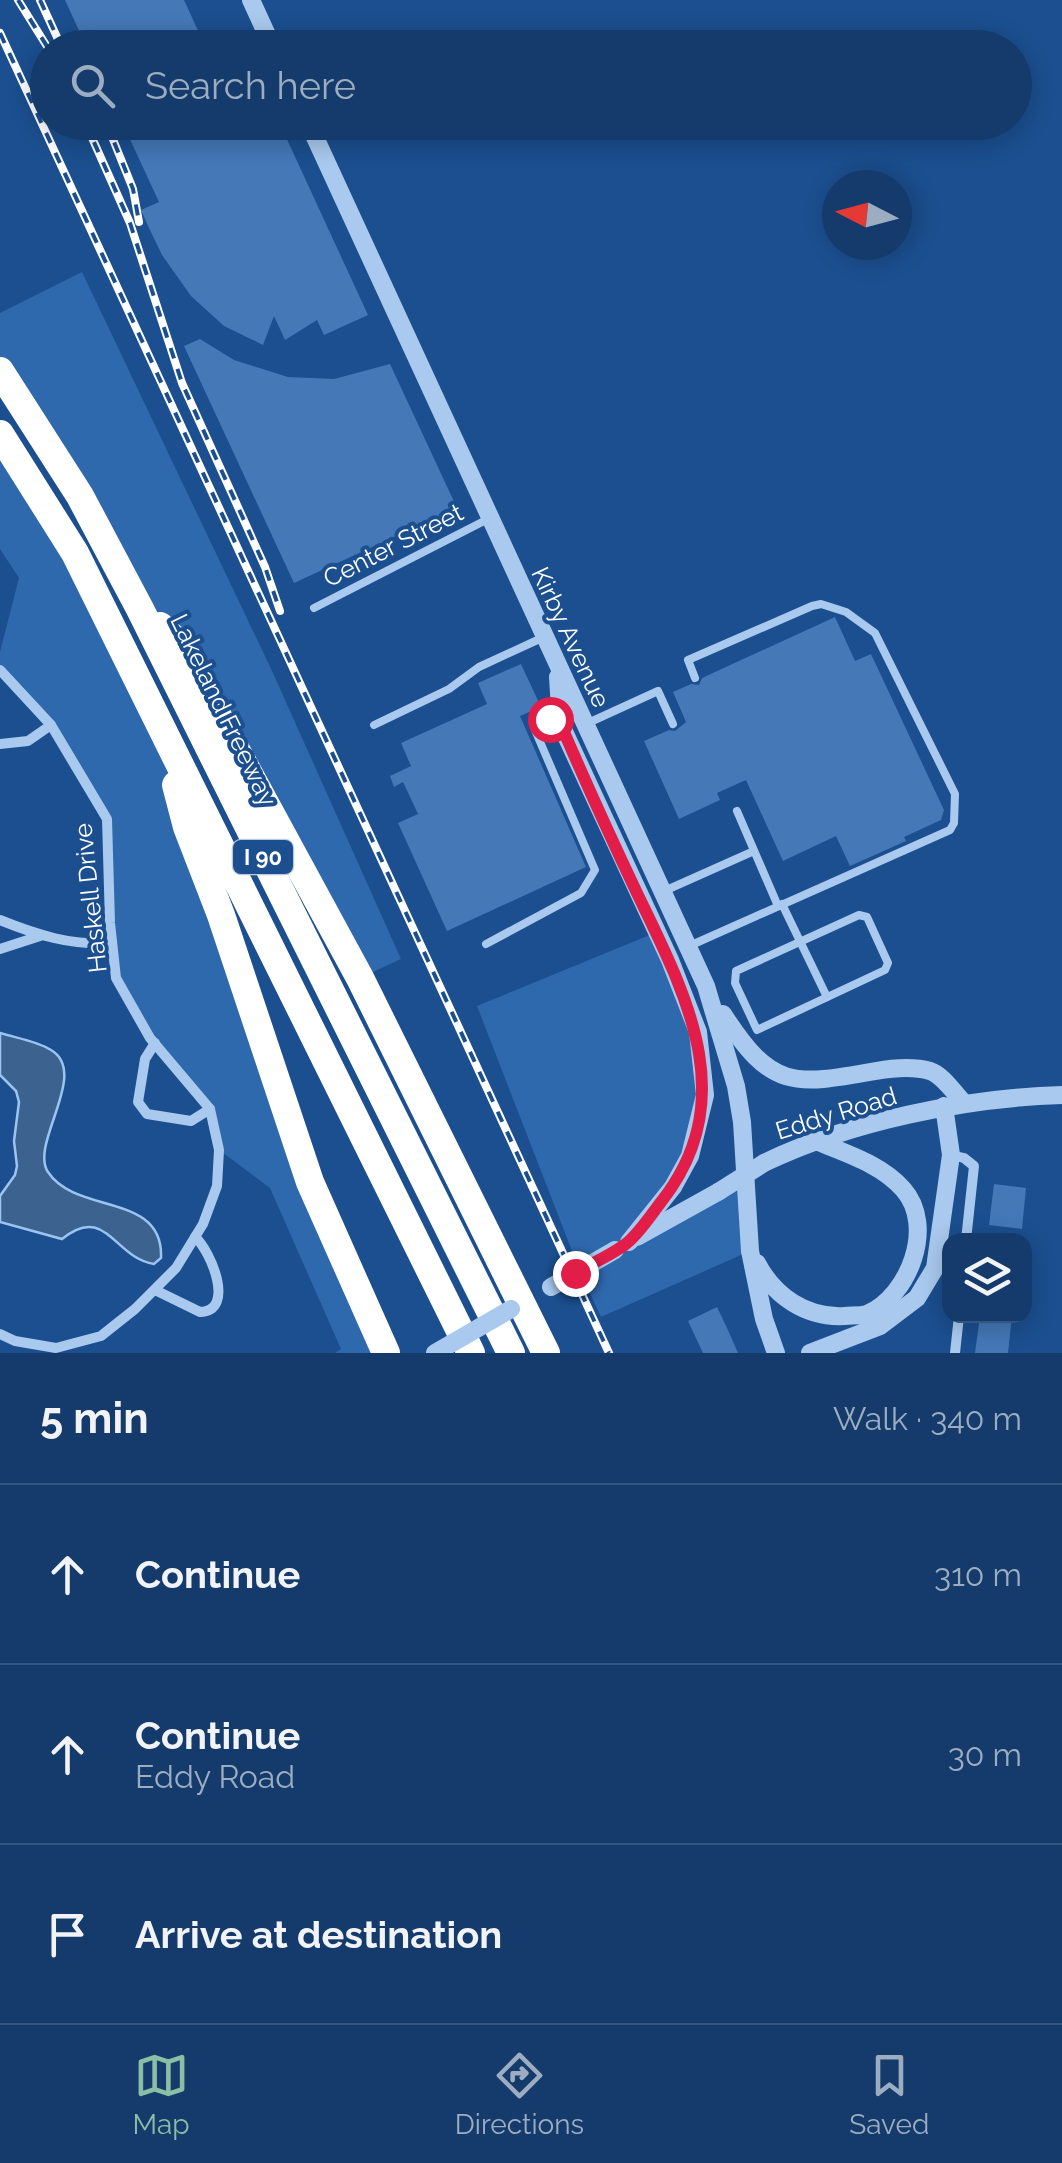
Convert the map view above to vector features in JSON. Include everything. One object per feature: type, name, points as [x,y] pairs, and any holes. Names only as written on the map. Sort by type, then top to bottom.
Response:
[{"type":"highway","name":"Lakeland Freeway","points":[[0,370],[80,496],[140,608],[511,1353]]},
{"type":"highway","name":"I 90","points":[[0,434],[75,553],[471,1353]]},
{"type":"highway","points":[[140,608],[178,643],[227,729],[360,978],[517,1306],[546,1353]]},
{"type":"highway","points":[[162,731],[187,828],[310,1182],[386,1353]]},
{"type":"street","points":[[251,0],[265,30]]},
{"type":"street","name":"Kirby Avenue","points":[[316,140],[706,986],[736,1086],[750,1251],[764,1319],[776,1353]]},
{"type":"street","points":[[557,666],[561,725],[670,960],[698,1032],[705,1095],[690,1156],[673,1187],[622,1246]]},
{"type":"street","name":"Haskell Drive","points":[[0,670],[52,725],[107,819],[116,978],[155,1043],[210,1108],[220,1150],[217,1186],[196,1237],[176,1268],[101,1336],[37,1349],[0,1334]]},
{"type":"street","points":[[0,744],[28,741],[52,725]]},
{"type":"street","points":[[0,920],[41,936],[93,946],[112,943]]},
{"type":"street","points":[[0,949],[41,936]]},
{"type":"street","points":[[706,986],[746,1050],[759,1064],[775,1072],[822,1081],[898,1068],[934,1072],[964,1103]]},
{"type":"street","points":[[155,1043],[145,1059],[138,1102],[147,1114],[192,1121],[210,1108]]},
{"type":"street","name":"Eddy Road","points":[[434,1353],[764,1163],[816,1140],[944,1106],[1062,1095]]},
{"type":"street","points":[[818,1350],[880,1326],[917,1298],[935,1268],[951,1154],[944,1106]]},
{"type":"street","points":[[816,1140],[883,1170],[906,1192],[918,1232],[914,1256],[892,1295],[818,1350]]},
{"type":"street","points":[[951,1154],[974,1166],[967,1233]]},
{"type":"street","points":[[154,1290],[200,1312],[216,1306],[219,1296],[213,1264],[196,1237]]},
{"type":"street","points":[[750,1251],[766,1281],[802,1309],[831,1316],[866,1314]]},
{"type":"street","points":[[955,1353],[958,1323]]},
{"type":"lane","name":"Center Street","points":[[314,608],[490,518]]},
{"type":"lane","points":[[687,947],[950,830],[956,811],[955,794],[876,633],[846,612],[821,604],[763,625],[688,660],[695,678]]},
{"type":"lane","points":[[374,725],[544,636]]},
{"type":"lane","points":[[584,725],[658,691],[673,724]]},
{"type":"lane","points":[[486,944],[581,894],[595,870],[534,730],[560,712]]},
{"type":"lane","points":[[737,811],[828,998]]},
{"type":"lane","points":[[662,892],[754,851]]},
{"type":"lane","points":[[859,915],[868,918],[888,963],[828,998],[758,1030],[735,983],[736,971],[801,942],[859,915]]},
{"type":"shaded area","points":[[82,272],[273,673],[401,959],[360,978],[0,371],[0,313]]},
{"type":"shaded area","points":[[0,434],[162,731],[386,1353],[335,1353],[341,1349],[270,1188],[219,1150],[210,1108],[150,1038],[116,978],[107,819],[59,736],[0,670],[0,652],[19,578],[0,549]]},
{"type":"shaded area","points":[[657,932],[698,1032],[705,1095],[690,1156],[631,1239],[745,1175],[750,1251],[601,1317],[477,1006]]},
{"type":"shaded area","points":[[0,1033],[45,1047],[61,1061],[62,1091],[44,1160],[48,1172],[78,1194],[134,1213],[149,1223],[158,1237],[161,1258],[154,1264],[140,1260],[110,1236],[89,1227],[77,1229],[62,1239],[0,1222],[0,1196],[17,1166],[14,1141],[19,1102],[16,1091],[0,1075]]},
{"type":"building","points":[[65,0],[184,0],[198,30],[79,30]]},
{"type":"building","points":[[130,140],[287,140],[368,315],[324,335],[317,320],[285,340],[274,316],[263,345],[224,326],[191,296],[162,255],[141,210],[159,202]]},
{"type":"building","points":[[200,339],[234,360],[288,377],[334,379],[390,364],[457,508],[294,583],[184,346]]},
{"type":"building","points":[[835,617],[855,661],[871,654],[944,810],[941,820],[850,866],[836,836],[783,861],[746,780],[717,793],[720,800],[679,819],[644,741],[675,731],[686,722],[673,692],[691,684],[699,685],[702,678]]},
{"type":"building","points":[[521,664],[541,707],[520,716],[586,867],[447,931],[398,823],[418,814],[403,782],[394,787],[390,776],[411,766],[401,743],[487,704],[478,683]]},
{"type":"building","points":[[994,1184],[1026,1188],[1022,1229],[989,1225]]},
{"type":"building","points":[[717,1307],[738,1353],[703,1353],[688,1321]]},
{"type":"building","points":[[979,1323],[1011,1323],[1008,1353],[975,1353]]},
{"type":"railway","points":[[18,0],[37,30]]},
{"type":"railway","points":[[40,0],[54,30]]},
{"type":"railway","points":[[0,33],[30,98]]},
{"type":"railway","points":[[49,140],[609,1353]]},
{"type":"railway","points":[[93,140],[130,223],[182,383],[265,567],[280,611]]},
{"type":"railway","points":[[113,140],[133,189],[139,222]]},
{"type":"route","points":[[550,719],[560,712],[561,725],[592,796],[670,960],[698,1032],[705,1095],[690,1156],[673,1187],[629,1242],[575,1273]]}]
